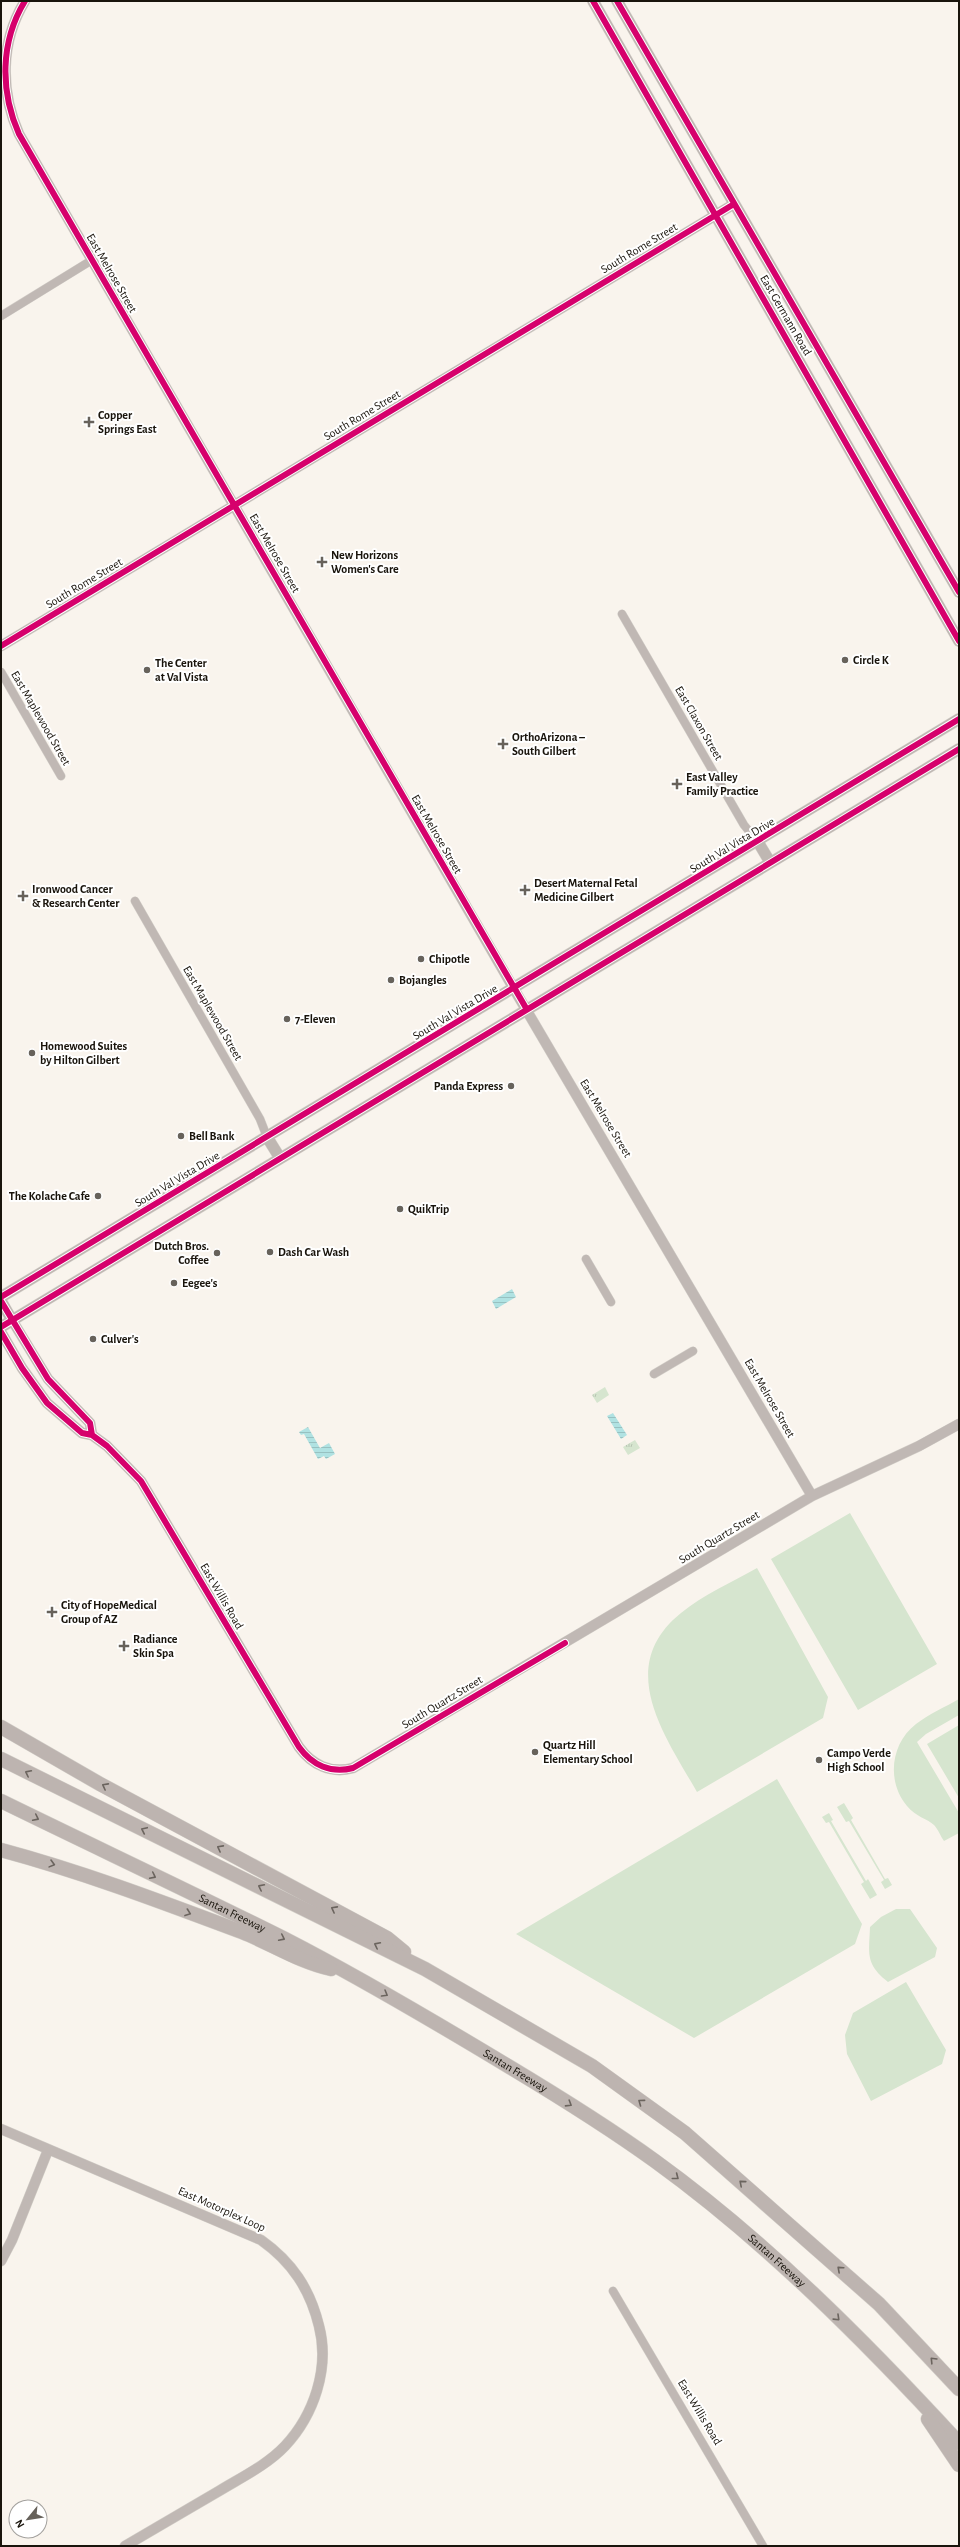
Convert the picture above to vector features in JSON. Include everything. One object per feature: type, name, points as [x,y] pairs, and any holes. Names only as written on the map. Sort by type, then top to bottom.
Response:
[{"type":"highway","points":[[1,1727],[100,1784],[387,1938],[425,1969]]},
{"type":"highway","points":[[1,1759],[425,1969],[492,2006],[592,2066],[685,2133],[879,2304],[959,2389]]},
{"type":"highway","name":"Santan Freeway","points":[[1,1801],[352,1974],[534,2081],[655,2161],[722,2214],[793,2275],[896,2375],[959,2443]]},
{"type":"highway","points":[[1,1850],[68,1868],[244,1933],[311,1964],[352,1974]]},
{"type":"highway","points":[[896,2375],[959,2465]]},
{"type":"main road","name":"East Germann Road","points":[[593,1],[959,641]]},
{"type":"main road","name":"East Germann Road","points":[[617,1],[959,592]]},
{"type":"main road","name":"South Val Vista Drive","points":[[1,1297],[758,842],[959,719]]},
{"type":"main road","points":[[1,1327],[526,1008],[959,749]]},
{"type":"main road","points":[[758,842],[770,862]]},
{"type":"main road","points":[[267,1138],[280,1158]]},
{"type":"main road","points":[[1,1301],[12,1320]]},
{"type":"street","name":"East Melrose Street","points":[[25,1],[11,30],[4,60],[6,96],[14,124],[514,989],[812,1496]]},
{"type":"street","name":"South Rome Street","points":[[1,646],[234,504],[734,204]]},
{"type":"street","points":[[1,316],[92,260]]},
{"type":"street","name":"East Claxon Street","points":[[622,614],[744,825],[758,842]]},
{"type":"street","name":"East Maplewood Street","points":[[1,672],[61,776]]},
{"type":"street","name":"East Maplewood Street","points":[[135,901],[260,1119],[267,1138]]},
{"type":"street","points":[[586,1259],[611,1302]]},
{"type":"street","name":"East Willis Road","points":[[12,1320],[48,1379],[90,1423],[92,1435]]},
{"type":"street","name":"East Willis Road","points":[[1,1332],[22,1368],[47,1403],[82,1433],[92,1435],[118,1456],[140,1481],[299,1747],[309,1760],[329,1769]]},
{"type":"street","points":[[654,1374],[693,1351]]},
{"type":"street","name":"South Quartz Street","points":[[329,1769],[352,1768],[812,1496],[918,1446],[959,1424]]},
{"type":"street","name":"East Motorplex Loop","points":[[1,2129],[48,2150],[209,2216],[262,2240],[283,2257],[304,2285],[314,2305],[322,2336],[322,2360],[318,2388],[304,2419],[284,2446],[263,2464],[125,2546]]},
{"type":"street","points":[[1,2261],[12,2240],[48,2150]]},
{"type":"street","name":"East Willis Road","points":[[613,2291],[763,2546]]},
{"type":"green space","points":[[605,1387],[609,1395],[597,1403],[592,1395]]},
{"type":"green space","points":[[635,1440],[640,1448],[628,1455],[623,1447]]},
{"type":"green space","points":[[850,1513],[937,1664],[858,1710],[771,1559]]},
{"type":"green space","points":[[757,1568],[828,1697],[823,1718],[697,1792],[660,1725],[652,1702],[648,1679],[651,1656],[661,1634],[681,1613],[708,1595]]},
{"type":"green space","points":[[959,1699],[959,1715],[926,1734],[917,1742],[959,1813],[959,1833],[944,1841],[934,1825],[910,1810],[900,1796],[894,1774],[894,1763],[901,1741],[916,1724]]},
{"type":"green space","points":[[959,1725],[959,1798],[927,1744]]},
{"type":"green space","points":[[777,1779],[862,1924],[855,1944],[694,2038],[516,1934]]},
{"type":"green space","points":[[844,1803],[853,1818],[851,1820],[885,1879],[888,1878],[892,1885],[885,1889],[881,1882],[884,1880],[849,1821],[846,1822],[837,1807]]},
{"type":"green space","points":[[829,1813],[833,1820],[831,1821],[866,1881],[868,1879],[877,1895],[870,1899],[861,1884],[864,1882],[829,1822],[826,1823],[822,1817]]},
{"type":"green space","points":[[896,1909],[910,1909],[937,1948],[935,1957],[888,1982],[875,1970],[870,1958],[870,1927],[881,1917]]},
{"type":"green space","points":[[906,1982],[946,2050],[942,2064],[871,2101],[847,2054],[845,2035],[853,2013]]},
{"type":"water","points":[[512,1289],[516,1297],[496,1309],[492,1301]]},
{"type":"water","points":[[613,1413],[627,1435],[621,1439],[607,1416]]},
{"type":"water","points":[[308,1427],[320,1448],[329,1443],[335,1454],[326,1459],[324,1456],[318,1459],[304,1434],[301,1435],[299,1432]]},
{"type":"cycle path","points":[[25,1],[11,33],[7,50],[6,67],[8,101],[19,134],[526,1008]]},
{"type":"cycle path","points":[[593,1],[959,641]]},
{"type":"cycle path","points":[[617,1],[959,592]]},
{"type":"cycle path","points":[[1,646],[734,204]]},
{"type":"cycle path","points":[[1,1297],[959,719]]},
{"type":"cycle path","points":[[1,1327],[959,749]]},
{"type":"cycle path","points":[[1,1301],[48,1379],[90,1423],[92,1435]]},
{"type":"cycle path","points":[[1,1332],[22,1368],[47,1403],[82,1433],[92,1435],[107,1446],[141,1481],[299,1747],[316,1763],[330,1769],[337,1770],[353,1768],[565,1643]]},
{"type":"place","name":"Copper Springs East","points":[[89,422]]},
{"type":"place","name":"New Horizons Women's Care","points":[[322,562]]},
{"type":"place","name":"Circle K","points":[[845,660]]},
{"type":"place","name":"The Center at Val Vista","points":[[147,670]]},
{"type":"place","name":"OrthoArizona – South Gilbert","points":[[503,744]]},
{"type":"place","name":"East Valley Family Practice","points":[[677,784]]},
{"type":"place","name":"Desert Maternal Fetal Medicine Gilbert","points":[[525,890]]},
{"type":"place","name":"Ironwood Cancer & Research Center","points":[[23,896]]},
{"type":"place","name":"Chipotle","points":[[421,959]]},
{"type":"place","name":"Bojangles","points":[[391,980]]},
{"type":"place","name":"7-Eleven","points":[[287,1019]]},
{"type":"place","name":"Homewood Suites by Hilton Gilbert","points":[[32,1053]]},
{"type":"place","name":"Panda Express","points":[[511,1086]]},
{"type":"place","name":"Bell Bank","points":[[181,1136]]},
{"type":"place","name":"The Kolache Cafe","points":[[98,1196]]},
{"type":"place","name":"QuikTrip","points":[[400,1209]]},
{"type":"place","name":"Dash Car Wash","points":[[270,1252]]},
{"type":"place","name":"Dutch Bros. Coffee","points":[[217,1253]]},
{"type":"place","name":"Eegee's","points":[[174,1283]]},
{"type":"place","name":"Culver's","points":[[93,1339]]},
{"type":"place","name":"City of HopeMedical Group of AZ","points":[[52,1612]]},
{"type":"place","name":"Radiance Skin Spa","points":[[124,1646]]},
{"type":"place","name":"Quartz Hill Elementary School","points":[[535,1752]]},
{"type":"place","name":"Campo Verde High School","points":[[819,1760]]}]
